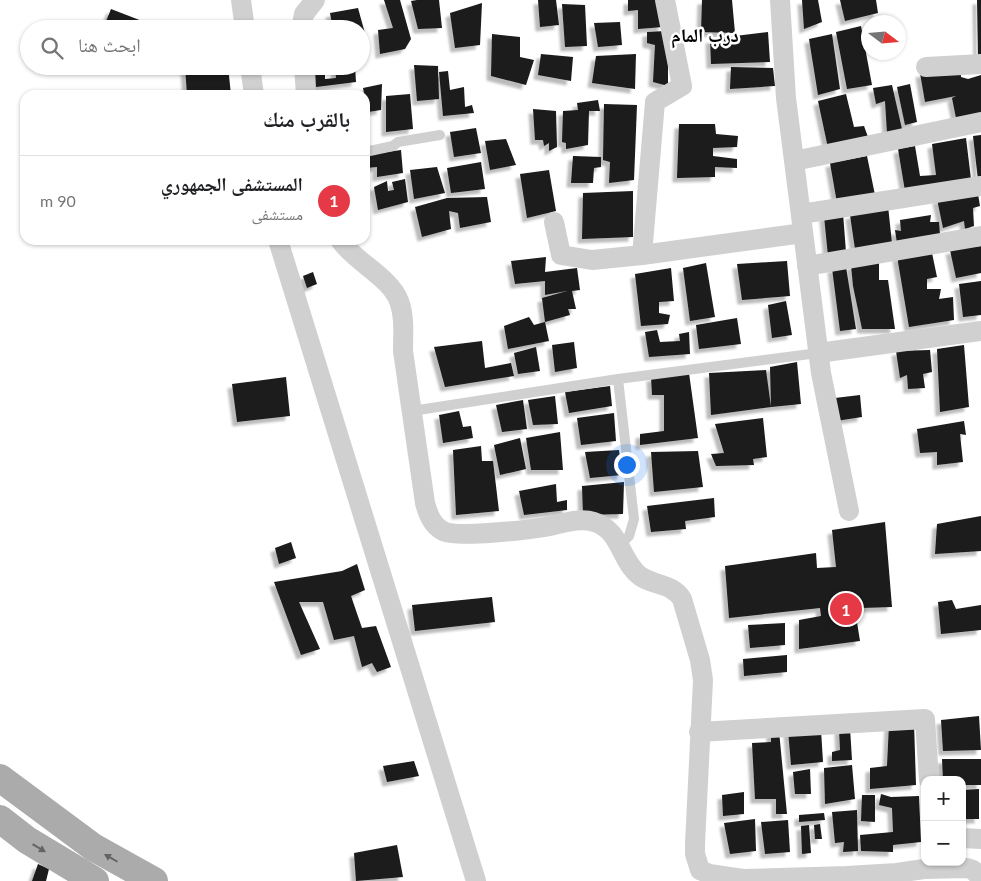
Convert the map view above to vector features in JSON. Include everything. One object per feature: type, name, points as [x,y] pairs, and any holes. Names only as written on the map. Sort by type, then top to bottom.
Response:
[{"type":"main road","points":[[0,778],[93,847],[154,881]]},
{"type":"main road","points":[[0,819],[26,840],[95,881]]},
{"type":"street","points":[[241,0],[244,20]]},
{"type":"street","points":[[303,20],[304,14],[315,0]]},
{"type":"street","points":[[642,255],[655,102],[682,86],[666,0]]},
{"type":"street","points":[[780,0],[786,98],[818,353],[836,457],[849,511]]},
{"type":"street","points":[[926,67],[981,64]]},
{"type":"street","points":[[251,75],[253,90]]},
{"type":"street","points":[[305,75],[306,90]]},
{"type":"street","points":[[794,161],[981,122]]},
{"type":"street","points":[[554,222],[560,255],[592,260],[642,255],[802,224],[981,186]]},
{"type":"street","points":[[808,266],[981,236]]},
{"type":"street","points":[[280,245],[476,881]]},
{"type":"street","points":[[343,245],[390,287],[399,300],[403,326],[403,351],[425,503],[431,520],[444,532],[454,535],[530,529],[586,520],[605,527],[620,545],[637,574],[645,580],[677,591],[682,599],[702,671],[694,854],[700,870],[709,874],[743,879],[897,873],[921,864]]},
{"type":"street","points":[[818,353],[981,330]]},
{"type":"street","points":[[699,732],[925,719],[929,776]]},
{"type":"street","points":[[966,838],[981,839]]},
{"type":"street","points":[[950,866],[974,870],[981,878]]},
{"type":"lane","points":[[370,151],[393,146],[398,142],[440,135]]},
{"type":"lane","points":[[412,411],[618,379],[818,353]]},
{"type":"lane","points":[[618,379],[634,519],[629,536],[620,545]]},
{"type":"building","points":[[384,0],[400,0],[411,39],[405,49],[380,54],[378,30],[393,28]]},
{"type":"building","points":[[439,0],[442,28],[418,29],[411,1]]},
{"type":"building","points":[[538,0],[556,0],[559,25],[540,27]]},
{"type":"building","points":[[628,0],[659,0],[663,27],[638,29],[638,10],[628,11]]},
{"type":"building","points":[[702,0],[732,0],[735,33],[701,32]]},
{"type":"building","points":[[802,0],[818,0],[822,22],[804,29]]},
{"type":"building","points":[[840,0],[876,0],[878,13],[861,15],[861,17],[845,21]]},
{"type":"building","points":[[977,0],[981,0],[981,59],[978,59]]},
{"type":"building","points":[[482,3],[480,45],[455,48],[450,13]]},
{"type":"building","points":[[562,4],[585,5],[587,46],[565,47]]},
{"type":"building","points":[[358,8],[361,20],[331,20],[330,13]]},
{"type":"building","points":[[111,9],[139,20],[107,20]]},
{"type":"building","points":[[620,22],[622,45],[598,47],[594,23]]},
{"type":"building","points":[[861,26],[861,60],[867,60],[872,85],[847,89],[836,32]]},
{"type":"building","points":[[665,31],[668,52],[668,86],[653,82],[655,45],[647,43],[647,32]]},
{"type":"building","points":[[768,32],[770,62],[711,64],[710,39]]},
{"type":"building","points":[[492,34],[520,37],[520,57],[534,60],[526,85],[491,76]]},
{"type":"building","points":[[832,34],[840,89],[818,95],[809,39]]},
{"type":"building","points":[[541,54],[573,57],[571,81],[538,75]]},
{"type":"building","points":[[636,54],[635,89],[592,83],[596,56]]},
{"type":"building","points":[[414,65],[438,66],[439,99],[417,101]]},
{"type":"building","points":[[731,67],[773,68],[775,86],[730,89]]},
{"type":"building","points":[[961,67],[961,77],[968,79],[981,75],[981,113],[956,118],[952,98],[956,96],[925,102],[920,73]]},
{"type":"building","points":[[448,71],[450,90],[464,87],[465,107],[472,105],[474,113],[443,116],[439,72]]},
{"type":"building","points":[[186,75],[229,75],[230,90],[187,90]]},
{"type":"building","points":[[315,75],[325,75],[325,79],[336,78],[336,75],[356,75],[356,82],[316,87]]},
{"type":"building","points":[[382,84],[381,110],[370,112],[370,90],[363,90],[363,88]]},
{"type":"building","points":[[910,84],[917,122],[905,125],[897,87]]},
{"type":"building","points":[[892,85],[902,129],[887,133],[885,101],[876,104],[873,88]]},
{"type":"building","points":[[410,94],[413,129],[386,132],[386,96]]},
{"type":"building","points":[[846,94],[854,127],[864,126],[868,137],[828,148],[818,101]]},
{"type":"building","points":[[598,100],[600,111],[589,111],[588,145],[566,149],[566,143],[562,142],[563,111],[578,110],[577,103]]},
{"type":"building","points":[[604,104],[637,105],[634,180],[609,183],[610,162],[603,160]]},
{"type":"building","points":[[533,109],[556,111],[557,147],[549,151],[549,143],[544,146],[543,140],[535,140]]},
{"type":"building","points":[[679,124],[715,124],[716,134],[738,136],[737,147],[713,148],[713,156],[737,159],[737,168],[715,167],[715,177],[677,178]]},
{"type":"building","points":[[476,128],[481,153],[454,157],[450,132]]},
{"type":"building","points":[[981,135],[981,179],[978,180],[973,136]]},
{"type":"building","points":[[966,138],[971,179],[905,191],[898,149],[915,146],[920,176],[936,175],[932,144]]},
{"type":"building","points":[[506,139],[516,165],[490,170],[485,141]]},
{"type":"building","points":[[401,150],[403,173],[377,177],[377,167],[370,168],[370,154]]},
{"type":"building","points":[[573,156],[601,157],[601,167],[594,168],[593,183],[571,183]]},
{"type":"building","points":[[867,156],[875,195],[837,203],[830,163]]},
{"type":"building","points":[[481,162],[485,189],[451,193],[447,168]]},
{"type":"building","points":[[437,167],[445,193],[414,199],[410,170]]},
{"type":"building","points":[[549,170],[556,211],[527,218],[520,174]]},
{"type":"building","points":[[405,179],[408,202],[378,210],[374,187],[387,181],[388,191],[394,190],[392,182]]},
{"type":"building","points":[[633,191],[633,237],[582,239],[583,193]]},
{"type":"building","points":[[978,194],[980,206],[973,208],[974,226],[965,229],[964,221],[943,228],[937,199]]},
{"type":"building","points":[[487,197],[491,222],[460,228],[458,213],[449,211],[451,229],[422,237],[415,207],[447,198]]},
{"type":"building","points":[[888,206],[892,243],[855,249],[850,215]]},
{"type":"building","points":[[843,213],[846,252],[828,256],[824,216]]},
{"type":"building","points":[[931,215],[930,222],[939,222],[940,235],[897,243],[895,230],[901,231],[900,220]]},
{"type":"building","points":[[981,246],[981,273],[956,278],[950,250]]},
{"type":"building","points":[[932,253],[937,277],[927,279],[927,289],[941,289],[939,299],[953,297],[954,320],[909,327],[897,256]]},
{"type":"building","points":[[546,257],[545,272],[577,268],[580,290],[572,291],[576,309],[568,309],[570,315],[545,322],[542,298],[567,291],[545,295],[545,281],[515,284],[511,261]]},
{"type":"building","points":[[879,259],[879,280],[888,280],[895,329],[862,329],[853,286],[851,265]]},
{"type":"building","points":[[787,261],[790,296],[742,300],[737,264]]},
{"type":"building","points":[[706,263],[715,317],[690,321],[683,268]]},
{"type":"building","points":[[846,267],[856,329],[840,331],[832,268]]},
{"type":"building","points":[[671,268],[674,301],[659,302],[659,313],[670,315],[668,324],[641,326],[635,274]]},
{"type":"building","points":[[313,272],[317,284],[307,288],[303,276]]},
{"type":"building","points":[[981,281],[981,315],[963,317],[959,284]]},
{"type":"building","points":[[786,301],[792,335],[772,338],[768,305]]},
{"type":"building","points":[[529,317],[534,325],[545,322],[549,341],[508,349],[504,326]]},
{"type":"building","points":[[737,318],[741,344],[699,349],[696,325]]},
{"type":"building","points":[[657,330],[660,342],[680,341],[679,334],[689,332],[690,354],[649,357],[645,332]]},
{"type":"building","points":[[482,341],[485,368],[511,363],[514,376],[445,387],[434,347]]},
{"type":"building","points":[[574,342],[577,368],[555,372],[552,345]]},
{"type":"building","points":[[964,345],[969,407],[940,412],[937,349]]},
{"type":"building","points":[[536,347],[540,371],[518,374],[514,353]]},
{"type":"building","points":[[930,350],[932,372],[923,374],[925,388],[908,389],[907,375],[900,378],[896,351]]},
{"type":"building","points":[[797,362],[801,404],[771,407],[770,367]]},
{"type":"building","points":[[766,370],[771,407],[711,415],[709,373]]},
{"type":"building","points":[[689,373],[698,438],[640,445],[640,434],[664,431],[664,395],[652,395],[651,377]]},
{"type":"building","points":[[286,377],[290,416],[237,422],[232,384]]},
{"type":"building","points":[[610,386],[612,406],[569,413],[565,392]]},
{"type":"building","points":[[860,395],[862,417],[836,421],[835,398]]},
{"type":"building","points":[[555,396],[558,424],[533,425],[528,400]]},
{"type":"building","points":[[523,400],[527,429],[502,432],[496,405]]},
{"type":"building","points":[[459,411],[463,427],[471,426],[473,438],[443,443],[439,415]]},
{"type":"building","points":[[614,413],[616,441],[581,445],[577,418]]},
{"type":"building","points":[[763,418],[767,457],[753,459],[754,465],[716,466],[711,454],[724,453],[715,424]]},
{"type":"building","points":[[964,421],[966,435],[960,434],[963,462],[937,465],[937,452],[920,453],[917,429]]},
{"type":"building","points":[[560,432],[563,470],[531,470],[526,438]]},
{"type":"building","points":[[520,438],[526,469],[500,475],[494,445]]},
{"type":"building","points":[[481,446],[482,461],[493,461],[499,511],[456,515],[453,450]]},
{"type":"building","points":[[619,450],[622,475],[590,478],[585,452]]},
{"type":"building","points":[[698,451],[703,487],[654,492],[651,452]]},
{"type":"building","points":[[624,482],[623,514],[583,515],[582,486]]},
{"type":"building","points":[[556,484],[557,502],[567,500],[567,510],[524,515],[519,491]]},
{"type":"building","points":[[714,498],[715,517],[685,521],[686,529],[651,532],[647,506]]},
{"type":"building","points":[[981,516],[981,551],[935,554],[937,524]]},
{"type":"building","points":[[885,522],[892,607],[830,609],[832,616],[856,616],[860,641],[799,649],[799,620],[821,616],[820,608],[729,618],[725,566],[816,553],[817,568],[836,567],[832,530]]},
{"type":"building","points":[[291,542],[296,558],[279,564],[275,548]]},
{"type":"building","points":[[357,564],[365,590],[351,596],[362,628],[376,626],[391,667],[377,672],[372,663],[362,667],[354,636],[334,640],[323,602],[299,602],[320,649],[301,655],[274,582],[342,571]]},
{"type":"building","points":[[492,597],[495,622],[415,631],[412,605]]},
{"type":"building","points":[[952,600],[956,609],[981,605],[981,630],[941,634],[938,602]]},
{"type":"building","points":[[785,623],[785,645],[750,648],[748,625]]},
{"type":"building","points":[[787,655],[787,672],[744,676],[743,659]]},
{"type":"building","points":[[979,716],[981,750],[943,751],[941,720]]},
{"type":"building","points":[[914,723],[916,785],[870,789],[870,768],[887,766],[889,725]]},
{"type":"building","points":[[850,728],[852,760],[832,761],[832,752],[840,750],[839,729]]},
{"type":"building","points":[[788,730],[821,730],[823,762],[791,765]]},
{"type":"building","points":[[771,731],[779,731],[787,814],[776,814],[776,799],[755,799],[752,743],[771,742]]},
{"type":"building","points":[[942,759],[981,759],[981,785],[966,785],[966,776],[943,776]]},
{"type":"building","points":[[414,761],[419,776],[387,782],[383,766]]},
{"type":"building","points":[[852,765],[855,799],[825,804],[824,768]]},
{"type":"building","points":[[810,769],[811,794],[795,794],[793,772]]},
{"type":"building","points":[[979,789],[979,819],[966,819],[966,790]]},
{"type":"building","points":[[744,792],[744,814],[723,816],[722,795]]},
{"type":"building","points":[[881,794],[891,797],[919,796],[921,842],[893,845],[893,852],[861,851],[860,835],[893,832],[892,808],[879,805]]},
{"type":"building","points":[[862,795],[875,795],[875,822],[861,821]]},
{"type":"building","points":[[857,810],[858,851],[843,852],[844,842],[835,843],[832,812]]},
{"type":"building","points":[[824,813],[825,820],[799,822],[799,815]]},
{"type":"building","points":[[755,819],[756,851],[730,854],[724,823]]},
{"type":"building","points":[[788,820],[790,852],[765,854],[761,822]]},
{"type":"building","points":[[820,824],[822,839],[815,839],[814,825]]},
{"type":"building","points":[[809,825],[811,853],[802,854],[801,826]]},
{"type":"building","points":[[397,845],[403,877],[356,881],[354,853]]},
{"type":"building","points":[[38,864],[49,869],[46,881],[32,881]]},
{"type":"place","name":"المستشفى الجمهوري","points":[[846,609]]},
{"type":"district","name":"درب المام","points":[[705,35]]}]
